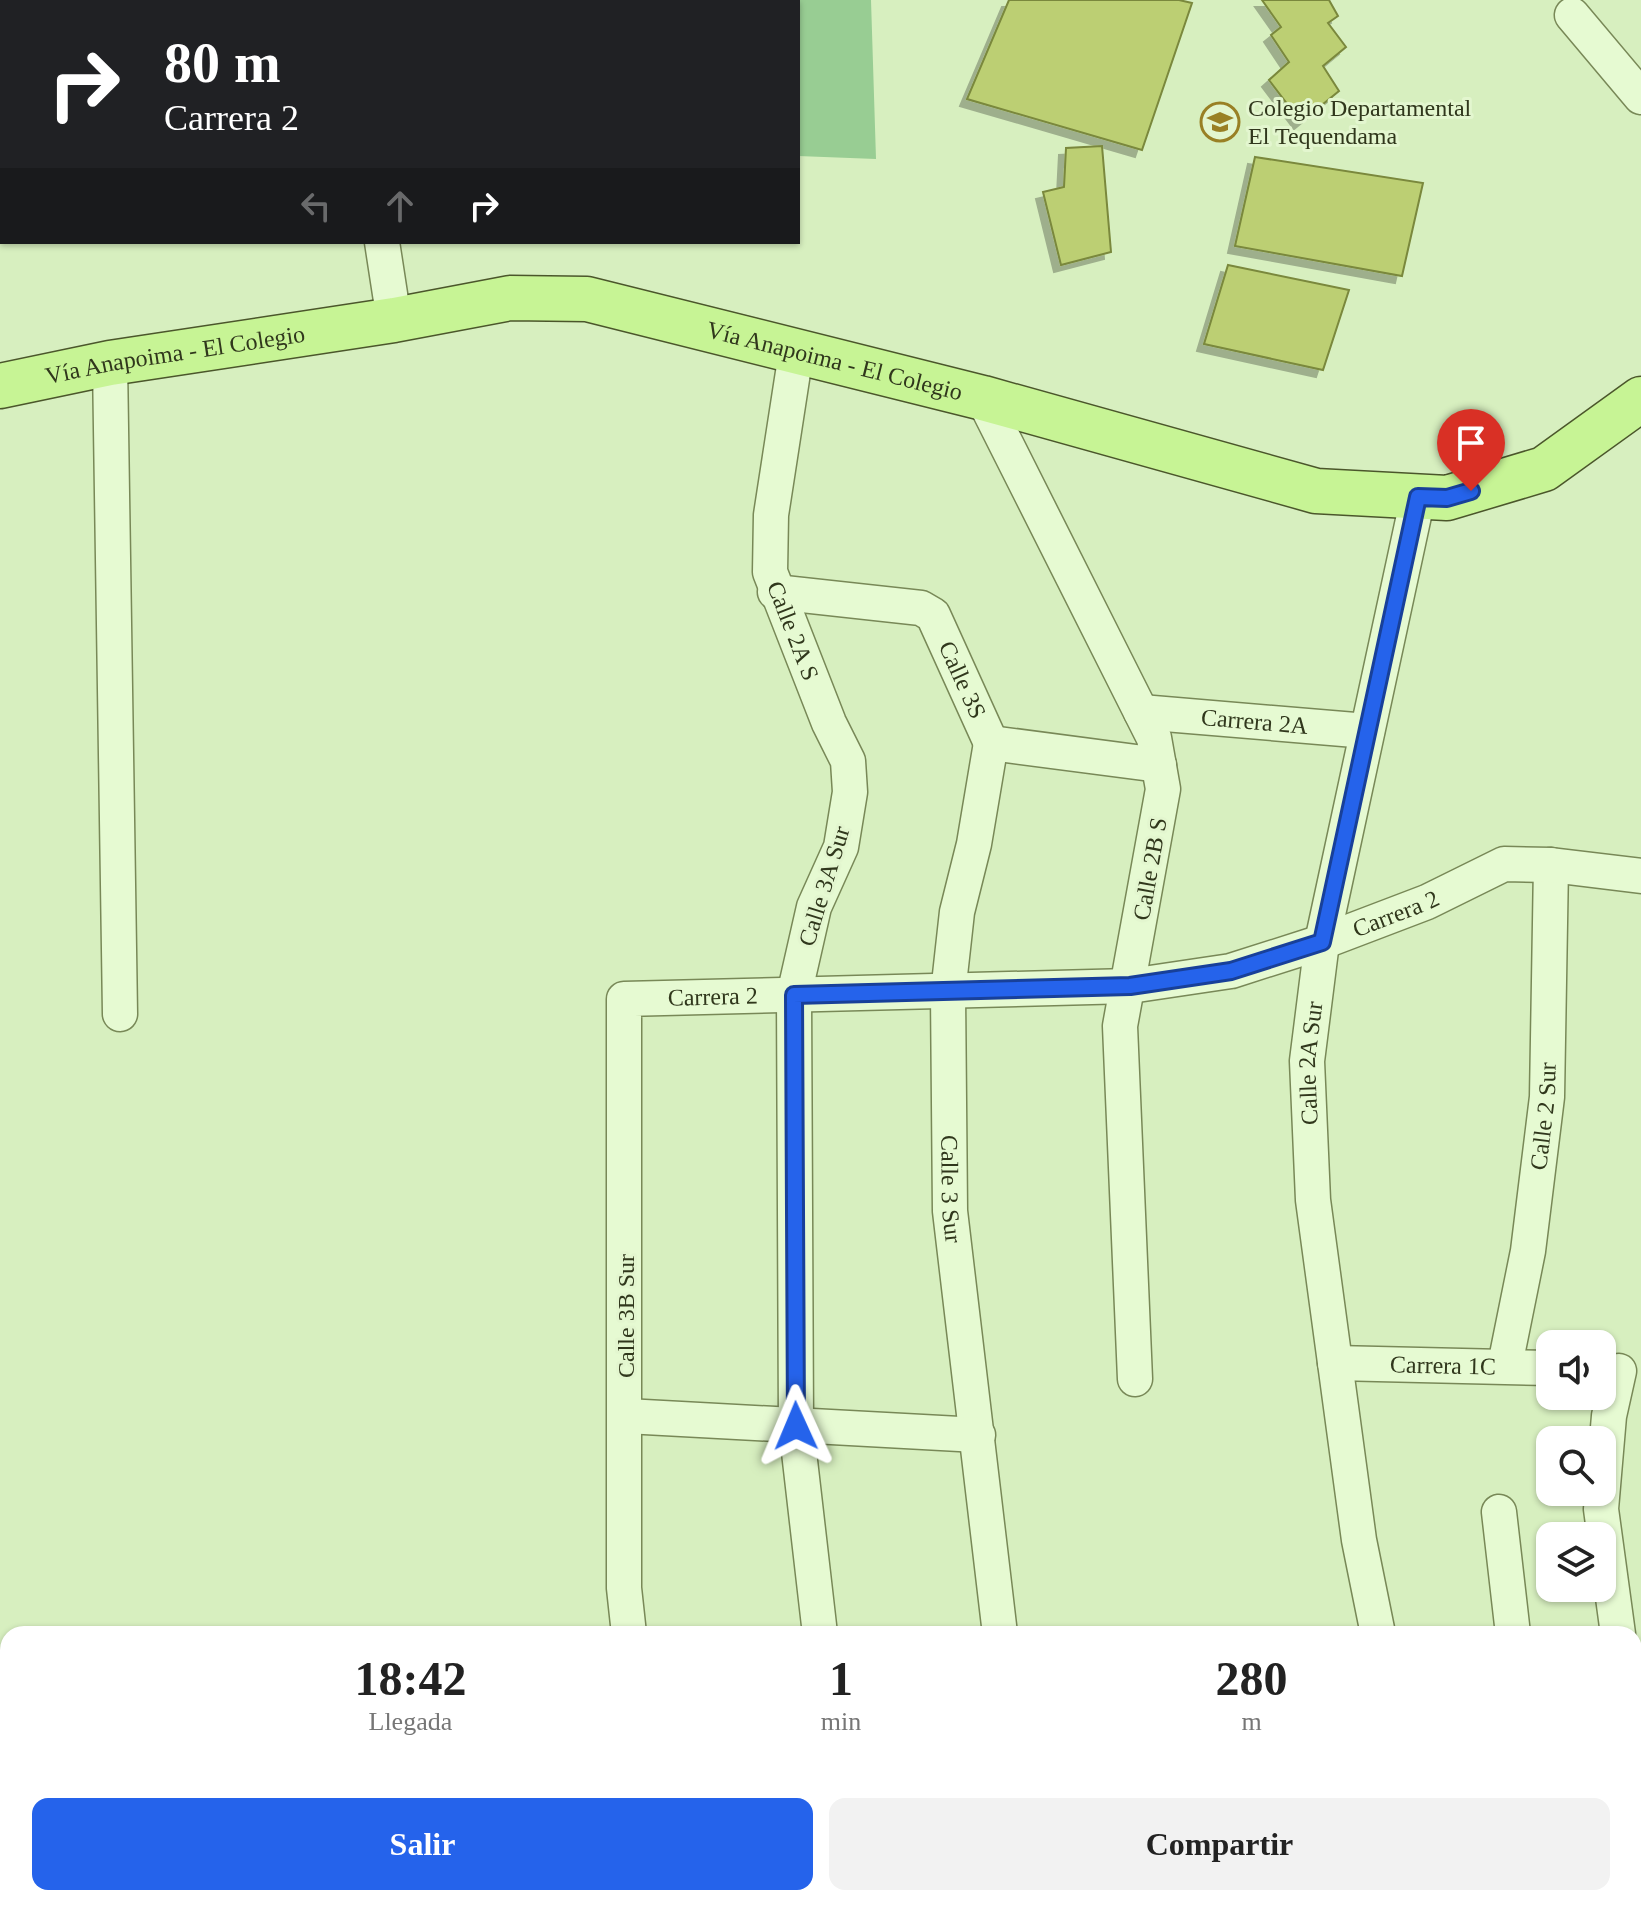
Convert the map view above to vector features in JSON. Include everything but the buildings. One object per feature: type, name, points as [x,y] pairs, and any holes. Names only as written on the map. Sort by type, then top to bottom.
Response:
[{"type":"main road","name":"Vía Anapoima - El Colegio","points":[[0,386],[110,363],[394,320],[510,298],[587,299],[983,398],[1316,491],[1447,498],[1544,469],[1641,399]]},
{"type":"street","points":[[1572,15],[1641,97]]},
{"type":"street","points":[[382,244],[394,320]]},
{"type":"street","name":"Calle 2A S","points":[[796,353],[771,515],[770,572],[775,592],[829,723],[848,761]]},
{"type":"street","points":[[110,363],[120,1014]]},
{"type":"street","name":"Calle 2B S","points":[[983,398],[1154,738],[1163,789],[1130,986],[1120,1026],[1135,1379]]},
{"type":"street","name":"Calle 2A Sur","points":[[1376,1626],[1359,1540],[1313,1200],[1307,1061],[1322,942],[1418,497]]},
{"type":"street","name":"Calle 3S","points":[[775,592],[921,608],[933,615],[991,743]]},
{"type":"street","name":"Carrera 2A","points":[[1141,712],[1367,731]]},
{"type":"street","points":[[991,743],[1159,765]]},
{"type":"street","name":"Calle 3 Sur","points":[[991,743],[974,844],[957,912],[948,993],[950,1211],[999,1626]]},
{"type":"street","name":"Calle 3A Sur","points":[[819,1626],[796,1426],[794,995],[814,907],[841,847],[850,792],[848,761]]},
{"type":"street","name":"Carrera 2","points":[[624,999],[1130,986],[1231,971],[1322,942],[1427,902],[1504,864],[1551,865],[1641,876]]},
{"type":"street","name":"Calle 2 Sur","points":[[1505,1365],[1528,1251],[1547,1097],[1551,865]]},
{"type":"street","name":"Calle 3B Sur","points":[[624,999],[624,1588],[628,1626]]},
{"type":"street","name":"Carrera 1C","points":[[1335,1363],[1536,1367]]},
{"type":"street","points":[[1617,1626],[1601,1509],[1609,1416],[1621,1373]]},
{"type":"street","points":[[626,1416],[978,1435]]},
{"type":"street","points":[[1499,1512],[1512,1626]]},
{"type":"green space","points":[[800,0],[871,0],[876,159],[800,156]]},
{"type":"place","name":"Colegio Departamental El Tequendama","points":[[1220,122]]},
{"type":"route","points":[[796,1426],[794,995],[1130,986],[1231,971],[1322,942],[1418,497],[1447,498],[1471,491]]}]
